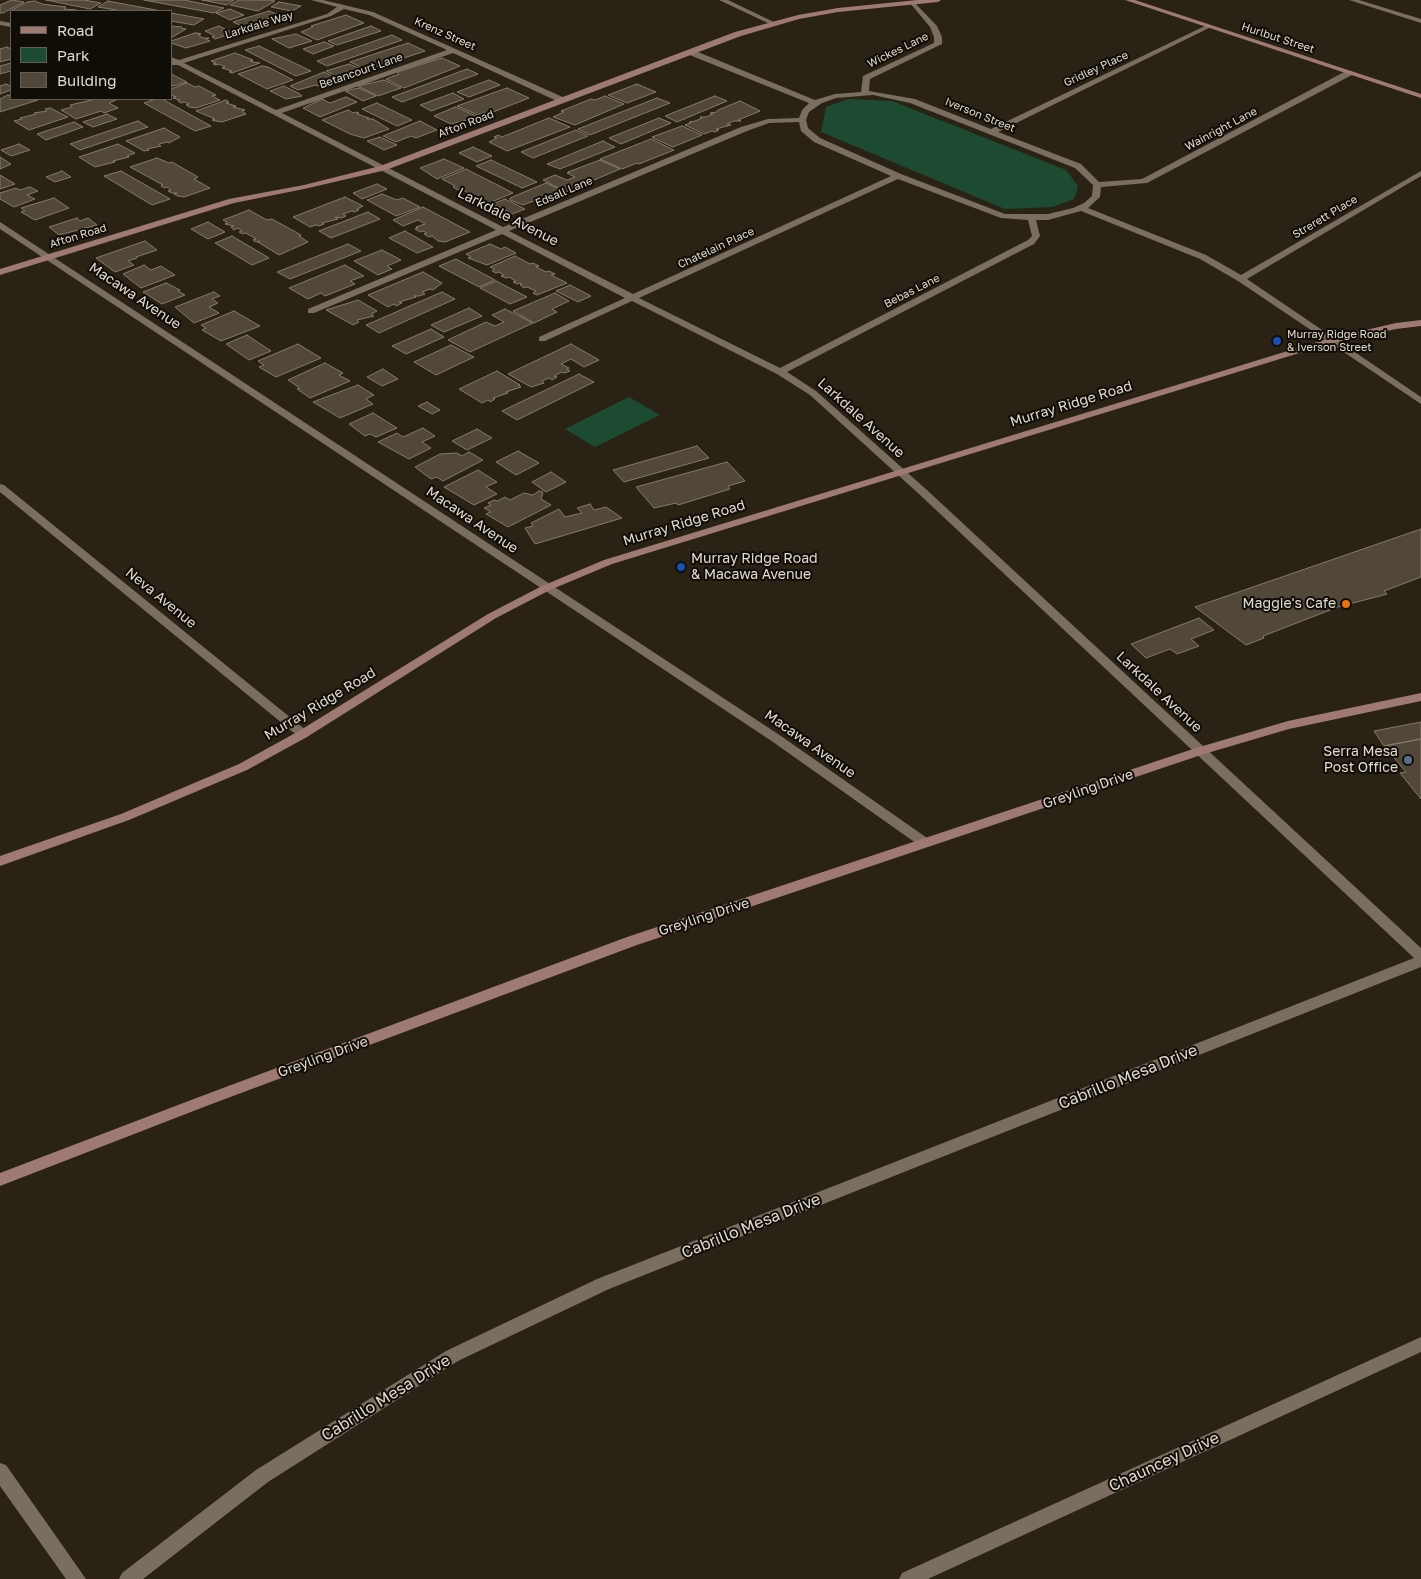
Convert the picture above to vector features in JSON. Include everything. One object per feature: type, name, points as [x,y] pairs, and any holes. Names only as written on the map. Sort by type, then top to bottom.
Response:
[{"type":"street","name":"Krenz Street","points":[[314,0],[371,13],[562,100]]},
{"type":"street","points":[[722,0],[774,24]]},
{"type":"street","name":"Afton Road","points":[[0,272],[232,201],[304,187],[383,168],[738,34],[838,10],[938,0]]},
{"type":"street","name":"Hurlbut Street","points":[[1128,0],[1421,96]]},
{"type":"street","points":[[1352,0],[1421,21]]},
{"type":"street","name":"Wickes Lane","points":[[865,94],[866,78],[938,44],[938,37],[933,26],[913,3]]},
{"type":"street","name":"Larkdale Way","points":[[174,62],[328,15],[344,6]]},
{"type":"street","name":"Gridley Place","points":[[991,132],[1209,26]]},
{"type":"street","name":"Betancourt Lane","points":[[276,113],[454,50]]},
{"type":"street","points":[[690,52],[815,103],[805,112],[802,120],[804,130],[817,140],[898,176],[988,211],[1004,216],[1048,217],[1081,208],[1096,197],[1098,192],[1097,185]]},
{"type":"street","name":"Larkdale Avenue","points":[[174,62],[780,372],[813,393],[1421,956]]},
{"type":"street","name":"Wainright Lane","points":[[1097,185],[1144,182],[1349,73]]},
{"type":"street","name":"Iverson Street","points":[[815,103],[826,98],[865,94],[885,94],[912,101],[1078,166],[1097,185]]},
{"type":"street","name":"Edsall Lane","points":[[311,311],[756,124],[768,121],[802,120]]},
{"type":"street","name":"Strerett Place","points":[[1241,279],[1421,173]]},
{"type":"street","name":"Chatelain Place","points":[[542,339],[898,176]]},
{"type":"street","points":[[1081,208],[1203,257],[1241,279],[1421,401]]},
{"type":"street","name":"Bebas Lane","points":[[780,372],[1031,242],[1036,236],[1031,218]]},
{"type":"street","name":"Macawa Avenue","points":[[0,225],[546,588],[777,739],[925,844]]},
{"type":"street","name":"Murray Ridge Road","points":[[0,861],[125,818],[218,780],[303,734],[492,616],[546,588],[608,562],[1330,341],[1396,326],[1421,323]]},
{"type":"street","name":"Neva Avenue","points":[[0,487],[303,734]]},
{"type":"street","name":"Greyling Drive","points":[[0,1180],[632,941],[1200,751],[1288,725],[1421,697]]},
{"type":"street","name":"Cabrillo Mesa Drive","points":[[128,1579],[262,1476],[461,1351],[603,1284],[1421,960]]},
{"type":"street","name":"Chauncey Drive","points":[[908,1579],[1421,1344]]},
{"type":"street","points":[[0,1471],[77,1579]]},
{"type":"green space","points":[[848,99],[892,101],[1066,170],[1078,186],[1074,199],[1053,207],[1005,209],[821,132],[826,107]]},
{"type":"green space","points":[[629,397],[660,415],[595,447],[565,429]]},
{"type":"building","points":[[12,0],[24,2],[0,13],[0,5]]},
{"type":"building","points":[[46,0],[84,0],[101,3],[90,9]]},
{"type":"building","points":[[144,0],[184,0],[224,8],[214,13]]},
{"type":"building","points":[[202,0],[234,0],[227,5]]},
{"type":"building","points":[[238,0],[275,1],[258,11],[230,5]]},
{"type":"building","points":[[35,1],[42,4],[66,7],[64,9],[77,10],[12,10],[27,2]]},
{"type":"building","points":[[108,1],[156,10],[116,10],[98,7]]},
{"type":"building","points":[[279,2],[301,6],[292,11],[271,7]]},
{"type":"building","points":[[230,9],[244,15],[230,20],[216,13]]},
{"type":"building","points":[[269,11],[280,15],[264,20],[270,23],[259,27],[248,29],[233,22]]},
{"type":"building","points":[[172,13],[204,19],[194,25],[172,21]]},
{"type":"building","points":[[346,15],[364,23],[317,40],[301,32],[313,27],[311,26]]},
{"type":"building","points":[[172,26],[186,29],[172,37]]},
{"type":"building","points":[[219,26],[233,33],[215,39],[212,37],[215,36],[205,31]]},
{"type":"building","points":[[371,26],[381,31],[337,45],[328,41]]},
{"type":"building","points":[[198,33],[203,38],[209,38],[206,39],[210,41],[186,48],[172,43],[172,41]]},
{"type":"building","points":[[296,34],[312,41],[289,48],[272,39]]},
{"type":"building","points":[[392,35],[402,40],[327,66],[317,61]]},
{"type":"building","points":[[324,42],[334,46],[313,54],[303,49]]},
{"type":"building","points":[[408,43],[425,51],[368,70],[350,62]]},
{"type":"building","points":[[259,46],[311,71],[296,76],[245,50]]},
{"type":"building","points":[[7,47],[10,48],[10,59],[0,62],[0,49]]},
{"type":"building","points":[[235,53],[253,60],[250,61],[260,63],[232,73],[229,72],[232,71],[222,68],[225,67],[213,64],[216,63],[211,61]]},
{"type":"building","points":[[442,58],[460,66],[404,88],[386,79],[399,74],[397,72]]},
{"type":"building","points":[[10,63],[10,71],[0,74],[0,66]]},
{"type":"building","points":[[349,64],[366,71],[343,79],[326,71]]},
{"type":"building","points":[[262,66],[268,67],[293,80],[267,89],[238,74]]},
{"type":"building","points":[[467,69],[478,74],[402,102],[392,97]]},
{"type":"building","points":[[324,72],[341,80],[323,88],[316,85],[298,90],[290,86]]},
{"type":"building","points":[[172,74],[187,82],[173,86]]},
{"type":"building","points":[[384,80],[401,88],[378,96],[358,86]]},
{"type":"building","points":[[489,80],[500,85],[469,97],[457,92]]},
{"type":"building","points":[[187,83],[195,87],[199,86],[216,95],[212,96],[220,100],[196,108],[189,107],[186,105],[189,104],[181,103],[178,101],[180,100],[173,98],[176,97],[172,95],[172,89]]},
{"type":"building","points":[[6,84],[10,86],[10,90],[0,94],[0,86]]},
{"type":"building","points":[[637,84],[656,92],[627,103],[608,95]]},
{"type":"building","points":[[284,86],[302,96],[286,99],[270,91]]},
{"type":"building","points":[[359,88],[376,96],[363,101],[345,91]]},
{"type":"building","points":[[507,88],[529,98],[488,114],[484,112],[478,115],[457,106]]},
{"type":"building","points":[[453,93],[464,99],[431,111],[420,105]]},
{"type":"building","points":[[8,95],[10,96],[10,100],[38,100],[0,112],[0,99]]},
{"type":"building","points":[[605,96],[624,104],[575,125],[553,117],[564,112],[561,111],[591,99],[595,100]]},
{"type":"building","points":[[715,96],[727,101],[677,122],[665,116]]},
{"type":"building","points":[[346,97],[357,102],[320,117],[303,108],[322,99],[330,103]]},
{"type":"building","points":[[657,98],[670,103],[590,135],[578,129]]},
{"type":"building","points":[[92,100],[116,100],[109,103],[118,108],[76,119],[61,110],[72,107],[70,105]]},
{"type":"building","points":[[153,100],[164,100],[211,126],[195,131],[144,103]]},
{"type":"building","points":[[226,100],[229,102],[226,103],[236,106],[233,107],[245,110],[242,111],[246,114],[222,122],[212,120],[215,119],[196,111]]},
{"type":"building","points":[[740,101],[760,111],[738,120],[741,121],[734,121],[727,124],[731,125],[716,129],[719,130],[715,132],[712,131],[704,134],[685,125],[702,118],[700,117],[706,117],[713,114],[710,113],[717,112]]},
{"type":"building","points":[[377,103],[412,120],[397,126],[362,109]]},
{"type":"building","points":[[455,107],[478,117],[451,124],[434,116]]},
{"type":"building","points":[[50,108],[68,117],[29,130],[14,121],[36,114],[34,113],[47,111],[45,109]]},
{"type":"building","points":[[348,110],[369,118],[367,119],[373,119],[389,129],[364,138],[350,134],[322,120]]},
{"type":"building","points":[[107,114],[117,119],[93,127],[83,122]]},
{"type":"building","points":[[549,118],[570,127],[507,151],[489,142],[497,138],[494,137],[498,135],[502,137]]},
{"type":"building","points":[[659,118],[671,123],[621,144],[609,138]]},
{"type":"building","points":[[138,121],[148,127],[80,150],[70,144]]},
{"type":"building","points":[[420,121],[437,130],[416,138],[411,136],[396,142],[383,136]]},
{"type":"building","points":[[74,122],[83,127],[46,140],[37,134]]},
{"type":"building","points":[[682,126],[702,135],[673,147],[652,137]]},
{"type":"building","points":[[164,128],[180,137],[169,143],[159,144],[161,146],[144,151],[126,141]]},
{"type":"building","points":[[576,130],[588,136],[533,158],[521,152]]},
{"type":"building","points":[[380,137],[397,145],[384,150],[367,141]]},
{"type":"building","points":[[651,139],[674,150],[622,169],[600,159]]},
{"type":"building","points":[[603,141],[615,147],[560,169],[547,164]]},
{"type":"building","points":[[19,144],[30,150],[11,156],[1,150]]},
{"type":"building","points":[[118,144],[135,153],[127,156],[129,157],[113,161],[115,162],[95,167],[79,157]]},
{"type":"building","points":[[473,147],[492,156],[477,162],[459,153]]},
{"type":"building","points":[[0,157],[11,164],[0,169]]},
{"type":"building","points":[[157,158],[169,163],[172,162],[198,177],[194,179],[210,188],[184,197],[178,196],[174,194],[177,193],[168,191],[171,190],[167,187],[164,188],[161,186],[163,185],[130,167]]},
{"type":"building","points":[[444,159],[464,168],[437,179],[420,168]]},
{"type":"building","points":[[491,160],[537,182],[522,188],[476,166]]},
{"type":"building","points":[[600,160],[620,169],[566,192],[543,180],[555,175],[567,180],[575,177],[568,172]]},
{"type":"building","points":[[466,169],[513,193],[489,203],[475,196],[473,197],[461,188],[458,190],[453,187],[455,186],[442,179]]},
{"type":"building","points":[[62,171],[71,177],[55,182],[46,177]]},
{"type":"building","points":[[121,171],[170,199],[152,205],[104,176]]},
{"type":"building","points":[[0,175],[15,184],[0,189]]},
{"type":"building","points":[[546,183],[565,192],[544,201],[539,199],[523,205],[510,200],[510,198]]},
{"type":"building","points":[[377,184],[387,189],[362,199],[353,193]]},
{"type":"building","points":[[30,187],[38,191],[27,195],[35,199],[14,207],[0,199],[0,193],[16,188],[20,190]]},
{"type":"building","points":[[382,194],[397,200],[403,198],[420,207],[396,216],[367,200]]},
{"type":"building","points":[[345,197],[363,206],[354,212],[343,214],[346,216],[341,218],[335,217],[338,219],[322,223],[324,224],[319,226],[310,227],[293,217]]},
{"type":"building","points":[[54,198],[69,208],[35,220],[21,212],[25,211],[21,208]]},
{"type":"building","points":[[505,199],[525,209],[512,214],[493,204]]},
{"type":"building","points":[[423,207],[470,232],[445,242],[438,241],[432,236],[429,237],[424,234],[427,233],[415,229],[425,224],[418,220],[403,226],[393,220]]},
{"type":"building","points":[[249,210],[267,220],[272,219],[301,235],[299,236],[308,242],[279,255],[258,242],[260,241],[256,242],[253,240],[256,239],[246,233],[239,232],[242,231],[238,228],[234,230],[231,227],[234,226],[225,224],[228,223],[223,220]]},
{"type":"building","points":[[368,212],[380,219],[331,238],[319,231]]},
{"type":"building","points":[[77,218],[80,221],[88,218],[97,225],[59,235],[49,227]]},
{"type":"building","points":[[208,222],[225,232],[208,239],[191,229]]},
{"type":"building","points":[[405,231],[433,247],[417,253],[389,238]]},
{"type":"building","points":[[232,236],[269,258],[252,265],[215,243]]},
{"type":"building","points":[[145,241],[157,250],[128,261],[134,265],[115,272],[96,258]]},
{"type":"building","points":[[348,244],[361,251],[290,279],[277,272]]},
{"type":"building","points":[[490,244],[501,249],[505,247],[516,253],[487,265],[468,258],[471,257],[466,254]]},
{"type":"building","points":[[382,250],[401,260],[387,266],[392,269],[378,275],[354,261]]},
{"type":"building","points":[[515,256],[530,264],[533,263],[539,266],[536,267],[546,272],[549,271],[555,274],[551,275],[567,283],[537,295],[533,293],[536,291],[527,287],[524,288],[520,285],[522,284],[513,282],[516,281],[509,277],[506,278],[501,276],[504,275],[499,272],[492,271],[495,269],[490,267]]},
{"type":"building","points":[[456,259],[495,280],[479,287],[439,266]]},
{"type":"building","points":[[144,265],[151,270],[161,266],[175,275],[141,288],[123,274]]},
{"type":"building","points":[[345,265],[364,276],[350,281],[355,284],[325,296],[321,293],[308,299],[289,288]]},
{"type":"building","points":[[423,272],[442,283],[433,290],[430,289],[422,292],[425,294],[399,302],[402,303],[396,306],[394,304],[388,307],[368,295]]},
{"type":"building","points":[[496,281],[527,297],[510,304],[480,288]]},
{"type":"building","points":[[166,283],[180,290],[178,291],[185,295],[162,304],[143,292]]},
{"type":"building","points":[[570,285],[591,296],[578,302],[556,291]]},
{"type":"building","points":[[214,292],[220,296],[212,299],[218,303],[209,307],[219,313],[194,323],[175,307]]},
{"type":"building","points":[[442,292],[455,299],[379,333],[366,325]]},
{"type":"building","points":[[555,293],[569,301],[552,309],[557,312],[534,323],[513,311]]},
{"type":"building","points":[[358,300],[377,311],[371,314],[374,316],[357,320],[359,322],[353,325],[326,310]]},
{"type":"building","points":[[469,308],[482,316],[444,332],[431,325]]},
{"type":"building","points":[[505,309],[533,323],[470,352],[448,340],[486,322],[495,326],[504,322],[492,315]]},
{"type":"building","points":[[234,311],[260,326],[221,341],[202,330],[206,328],[201,325]]},
{"type":"building","points":[[431,329],[444,337],[406,354],[392,346]]},
{"type":"building","points":[[247,335],[271,351],[249,360],[226,344]]},
{"type":"building","points":[[298,344],[321,358],[276,377],[259,367],[264,365],[258,361]]},
{"type":"building","points":[[571,344],[599,360],[584,367],[571,359],[561,364],[569,368],[567,369],[570,371],[562,372],[554,376],[557,377],[552,380],[549,378],[542,381],[544,383],[531,387],[508,374]]},
{"type":"building","points":[[451,345],[474,357],[436,375],[414,362]]},
{"type":"building","points":[[325,363],[343,373],[339,375],[350,381],[310,398],[288,380]]},
{"type":"building","points":[[383,369],[398,379],[382,386],[367,377]]},
{"type":"building","points":[[497,371],[521,387],[493,398],[495,399],[490,402],[488,400],[482,403],[459,389]]},
{"type":"building","points":[[579,374],[594,382],[517,420],[502,411]]},
{"type":"building","points":[[358,385],[374,395],[366,399],[373,404],[340,418],[313,402]]},
{"type":"building","points":[[427,402],[440,410],[432,414],[418,406]]},
{"type":"building","points":[[373,413],[397,428],[376,437],[370,434],[365,436],[349,424]]},
{"type":"building","points":[[423,428],[435,436],[422,442],[431,448],[409,459],[378,442],[397,433],[403,437]]},
{"type":"building","points":[[477,429],[492,438],[467,450],[452,441]]},
{"type":"building","points":[[697,446],[709,458],[624,482],[613,470]]},
{"type":"building","points":[[518,451],[539,463],[516,475],[496,462]]},
{"type":"building","points":[[469,452],[483,460],[443,481],[437,477],[431,479],[415,467],[440,454],[457,453],[462,456]]},
{"type":"building","points":[[727,462],[745,481],[728,486],[730,489],[678,505],[676,503],[654,508],[636,487]]},
{"type":"building","points":[[478,470],[497,482],[486,487],[497,494],[474,505],[444,487]]},
{"type":"building","points":[[551,472],[566,482],[546,492],[532,482]]},
{"type":"building","points":[[539,491],[543,492],[541,499],[551,505],[508,527],[486,514],[491,512],[484,508],[491,505],[488,503],[494,500],[497,501],[505,497],[510,500],[524,493],[533,495]]},
{"type":"building","points":[[590,504],[594,510],[606,507],[622,518],[535,544],[525,528],[533,526],[531,523],[559,509],[565,517],[582,513],[577,508]]},
{"type":"building","points":[[1421,529],[1421,577],[1384,591],[1387,594],[1338,607],[1263,636],[1264,638],[1246,645],[1195,607]]},
{"type":"building","points":[[1199,618],[1214,630],[1191,639],[1199,646],[1177,654],[1170,649],[1146,658],[1131,644]]},
{"type":"building","points":[[1421,722],[1421,739],[1384,746],[1374,731]]},
{"type":"building","name":"Serra Mesa Post Office","points":[[1421,739],[1421,799],[1400,773],[1406,772],[1384,746]]},
{"type":"place","name":"Murray Ridge Road & Iverson Street","points":[[1277,341]]},
{"type":"place","name":"Murray Ridge Road & Macawa Avenue","points":[[681,567]]},
{"type":"place","name":"Maggie's Cafe","points":[[1346,604]]},
{"type":"place","name":"Serra Mesa Post Office","points":[[1408,760]]}]
